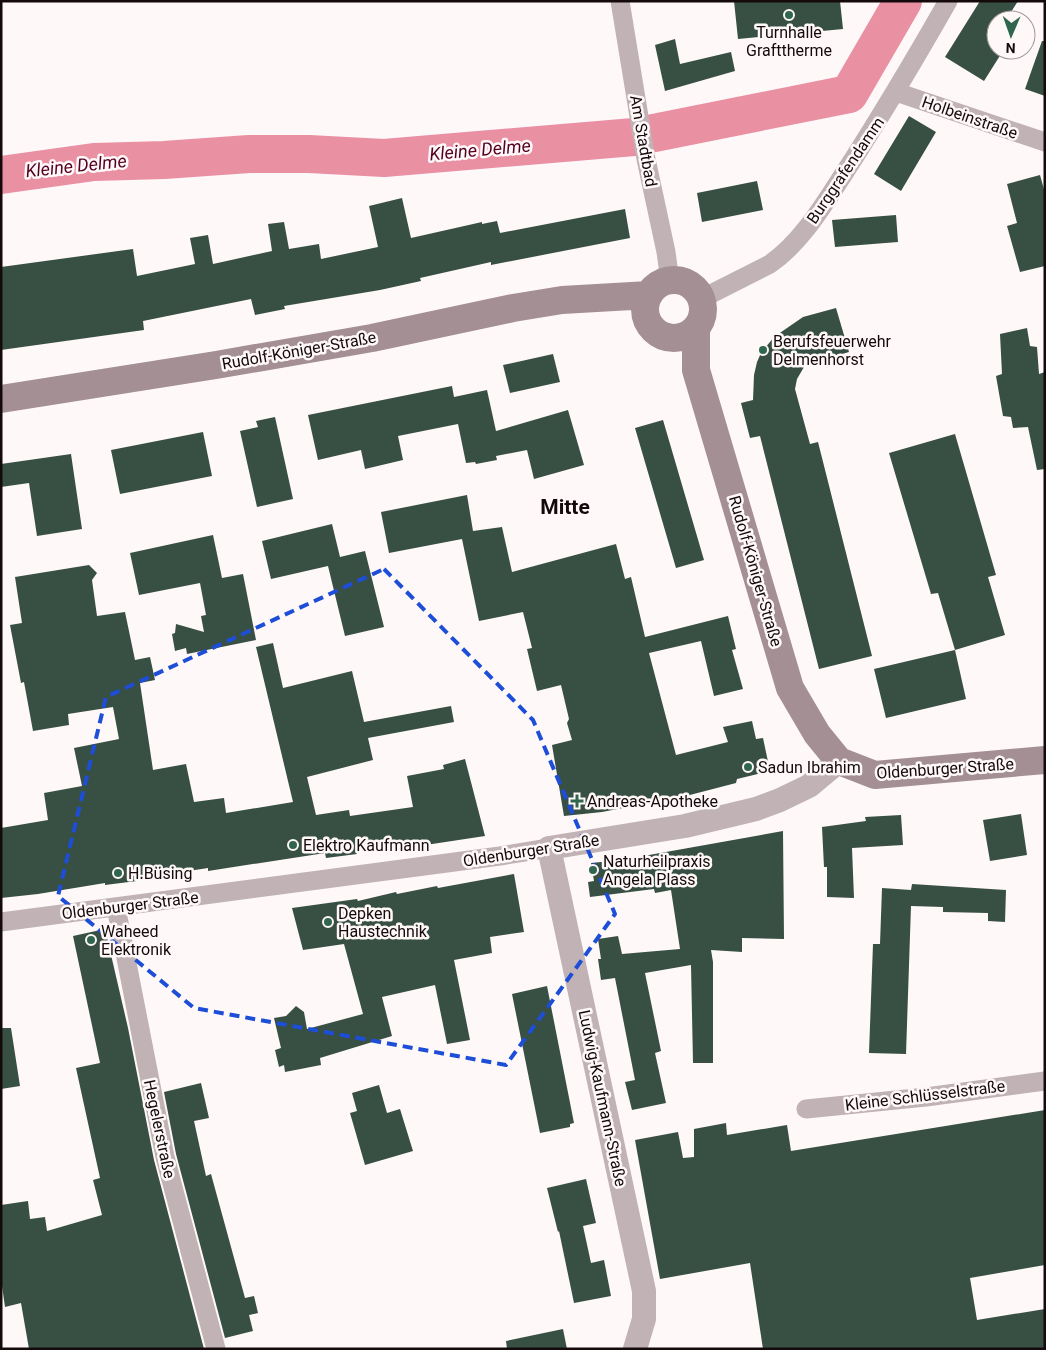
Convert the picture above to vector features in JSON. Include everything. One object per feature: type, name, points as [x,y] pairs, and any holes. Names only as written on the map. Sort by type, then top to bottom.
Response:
[{"type":"main road","name":"Rudolf-Königer-Straße","points":[[1,399],[372,338],[513,308],[562,300],[655,296],[687,283],[697,291],[702,299],[703,308],[702,318],[696,329],[696,370],[790,688],[817,734],[839,761]]},
{"type":"main road","points":[[655,296],[650,325],[657,333],[673,338],[684,337],[696,329]]},
{"type":"main road","points":[[664,336],[679,358],[696,370]]},
{"type":"main road","name":"Oldenburger Straße","points":[[839,761],[875,776],[1045,760]]},
{"type":"street","name":"Am Stadtbad","points":[[620,1],[646,159],[666,252],[655,296]]},
{"type":"street","name":"Burggrafendamm","points":[[702,299],[780,257],[820,209],[896,92],[948,1]]},
{"type":"street","name":"Holbeinstraße","points":[[896,92],[1045,142]]},
{"type":"street","name":"Oldenburger Straße","points":[[1,922],[500,856],[685,826],[756,809],[780,800],[809,786],[839,761]]},
{"type":"street","name":"Ludwig-Kaufmann-Straße","points":[[550,848],[644,1290],[644,1319],[635,1349]]},
{"type":"street","name":"Hegelerstraße","points":[[116,907],[165,1157],[216,1349]]},
{"type":"street","name":"Kleine Schlüsselstraße","points":[[806,1109],[926,1097],[1045,1081]]},
{"type":"highlighted area","points":[[384,569],[533,720],[615,914],[506,1065],[194,1008],[58,896],[106,697]]},
{"type":"building","name":"Turnhalle Grafttherme","points":[[734,1],[840,1],[843,29],[738,39]]},
{"type":"building","points":[[980,1],[1018,1],[1012,10],[986,10],[986,60],[997,60],[984,81],[945,57]]},
{"type":"building","points":[[675,39],[680,64],[731,52],[735,71],[665,91],[655,45]]},
{"type":"building","points":[[1042,41],[1045,41],[1045,96],[1025,89]]},
{"type":"building","points":[[909,116],[936,132],[901,191],[874,174]]},
{"type":"building","points":[[1040,175],[1045,193],[1045,266],[1020,272],[1007,226],[1017,223],[1007,184]]},
{"type":"building","points":[[757,181],[763,210],[702,222],[697,193]]},
{"type":"building","points":[[402,198],[411,238],[482,222],[482,224],[497,221],[500,233],[625,209],[630,238],[491,265],[491,262],[420,278],[421,281],[284,306],[285,309],[255,315],[251,299],[143,321],[144,330],[1,350],[1,267],[133,249],[137,276],[195,264],[190,238],[208,235],[213,264],[272,251],[268,224],[284,222],[289,249],[319,244],[321,259],[378,247],[369,206]]},
{"type":"building","points":[[896,215],[898,242],[835,247],[832,220]]},
{"type":"building","points":[[836,308],[849,352],[811,363],[804,367],[797,379],[795,389],[810,444],[818,442],[872,656],[819,669],[760,436],[750,438],[741,403],[753,400],[754,375],[757,362],[761,353],[774,337],[803,317]]},
{"type":"building","points":[[1027,328],[1030,346],[1037,347],[1039,374],[1045,372],[1045,469],[1037,470],[1028,427],[1013,428],[1011,417],[1003,416],[996,376],[1002,374],[1000,334]]},
{"type":"building","points":[[553,354],[560,382],[510,393],[503,365]]},
{"type":"building","points":[[452,386],[454,397],[487,390],[496,431],[568,410],[584,465],[534,479],[527,450],[496,456],[497,460],[476,464],[475,462],[466,463],[458,424],[398,436],[403,460],[365,469],[361,450],[318,460],[308,415]]},
{"type":"building","points":[[275,417],[293,499],[257,507],[240,431],[258,427],[256,421]]},
{"type":"building","points":[[663,420],[704,560],[676,568],[635,428]]},
{"type":"building","points":[[203,432],[212,476],[120,494],[111,450]]},
{"type":"building","points":[[955,434],[996,575],[988,577],[1005,635],[955,650],[938,593],[931,594],[889,453]]},
{"type":"building","points":[[71,454],[82,529],[37,536],[29,483],[1,487],[1,464]]},
{"type":"building","points":[[467,495],[473,531],[502,527],[512,572],[616,544],[625,579],[631,577],[645,637],[728,616],[736,649],[732,650],[743,689],[714,696],[701,641],[649,653],[676,755],[728,742],[723,727],[752,721],[756,739],[763,738],[770,771],[737,779],[736,783],[686,796],[602,812],[564,816],[552,745],[572,740],[567,723],[569,719],[561,685],[537,691],[527,649],[532,648],[523,612],[479,621],[462,539],[389,553],[381,512]]},
{"type":"building","points":[[332,524],[340,557],[365,551],[384,627],[345,636],[328,566],[271,579],[262,541]]},
{"type":"building","points":[[213,535],[222,578],[243,574],[256,640],[187,654],[186,648],[175,651],[172,634],[175,633],[176,624],[204,632],[201,616],[206,615],[200,583],[139,595],[130,553]]},
{"type":"building","points":[[89,565],[97,573],[92,580],[97,616],[125,612],[135,660],[150,657],[155,680],[140,683],[153,770],[186,764],[194,802],[224,798],[226,813],[293,802],[256,647],[273,643],[283,688],[352,671],[364,722],[451,706],[454,722],[368,738],[373,760],[307,777],[316,815],[349,810],[350,816],[413,807],[407,776],[444,769],[443,765],[465,759],[485,836],[419,846],[418,840],[356,850],[357,854],[326,858],[325,853],[208,871],[208,868],[137,879],[137,881],[105,885],[105,883],[1,898],[1,828],[48,820],[44,793],[82,786],[74,748],[119,739],[113,707],[68,714],[69,725],[33,731],[24,682],[21,683],[10,625],[22,623],[15,577]]},
{"type":"building","points":[[955,650],[966,699],[886,718],[874,669]]},
{"type":"building","points":[[1021,814],[1027,855],[990,861],[983,820]]},
{"type":"building","points":[[901,815],[903,845],[852,848],[854,898],[827,897],[827,867],[824,867],[822,827],[866,821],[865,817]]},
{"type":"building","points":[[783,831],[784,939],[742,938],[742,952],[711,950],[713,962],[713,1063],[693,1063],[691,965],[645,973],[661,1051],[655,1053],[666,1103],[632,1110],[625,1082],[635,1080],[615,978],[601,980],[598,959],[601,959],[598,939],[618,936],[622,954],[680,949],[671,890],[655,893],[654,889],[590,897],[588,882],[594,881],[591,863],[621,860]]},
{"type":"building","points":[[514,874],[524,932],[490,937],[492,953],[454,960],[470,1040],[447,1044],[435,985],[382,997],[392,1036],[320,1058],[321,1065],[285,1072],[284,1065],[279,1067],[275,1050],[281,1048],[274,1018],[286,1016],[296,1006],[304,1012],[307,1029],[363,1014],[344,944],[303,950],[292,908],[357,899],[358,901],[396,892],[397,894],[437,886],[438,888]]},
{"type":"building","points":[[912,884],[1006,890],[1005,922],[988,921],[988,913],[943,912],[943,907],[911,906],[906,1054],[869,1053],[873,944],[880,944],[882,888],[911,890]]},
{"type":"building","points":[[105,929],[128,1028],[154,1160],[204,1349],[29,1349],[21,1303],[5,1307],[1,1279],[1,1205],[28,1201],[30,1219],[45,1217],[47,1231],[102,1215],[93,1180],[100,1178],[76,1068],[100,1063],[73,936]]},
{"type":"building","points":[[547,986],[574,1123],[570,1124],[570,1127],[540,1133],[512,994]]},
{"type":"building","points":[[1,1028],[11,1028],[20,1086],[1,1089]]},
{"type":"building","points":[[201,1083],[209,1118],[194,1121],[206,1176],[211,1174],[245,1298],[254,1296],[258,1313],[249,1315],[253,1331],[225,1338],[176,1154],[164,1092]]},
{"type":"building","points":[[379,1085],[387,1113],[400,1109],[413,1151],[365,1165],[350,1113],[357,1111],[352,1093]]},
{"type":"building","points":[[1045,1110],[1045,1265],[970,1278],[977,1320],[1045,1309],[1045,1349],[763,1349],[750,1263],[660,1279],[635,1140],[678,1132],[683,1158],[694,1157],[694,1129],[726,1123],[727,1135],[787,1125],[791,1151]]},
{"type":"building","points":[[586,1179],[596,1223],[583,1226],[591,1263],[604,1260],[611,1296],[574,1303],[559,1231],[547,1188]]},
{"type":"building","points":[[563,1329],[567,1349],[507,1349],[506,1341]]},
{"type":"waterway","name":"Kleine Delme","points":[[1,175],[94,162],[164,160],[249,154],[309,154],[384,158],[634,137],[849,94],[903,1]]},
{"type":"place","name":"Turnhalle Grafttherme","points":[[789,15]]},
{"type":"place","name":"Berufsfeuerwehr Delmenhorst","points":[[763,350]]},
{"type":"place","name":"Sadun Ibrahim","points":[[748,767]]},
{"type":"place","name":"Andreas-Apotheke","points":[[577,801]]},
{"type":"place","name":"Elektro Kaufmann","points":[[293,845]]},
{"type":"place","name":"Naturheilpraxis Angela Plass","points":[[593,870]]},
{"type":"place","name":"H.Büsing","points":[[118,873]]},
{"type":"place","name":"Depken Haustechnik","points":[[328,922]]},
{"type":"place","name":"Waheed Elektronik","points":[[91,940]]},
{"type":"district","name":"Mitte","points":[[565,507]]}]
